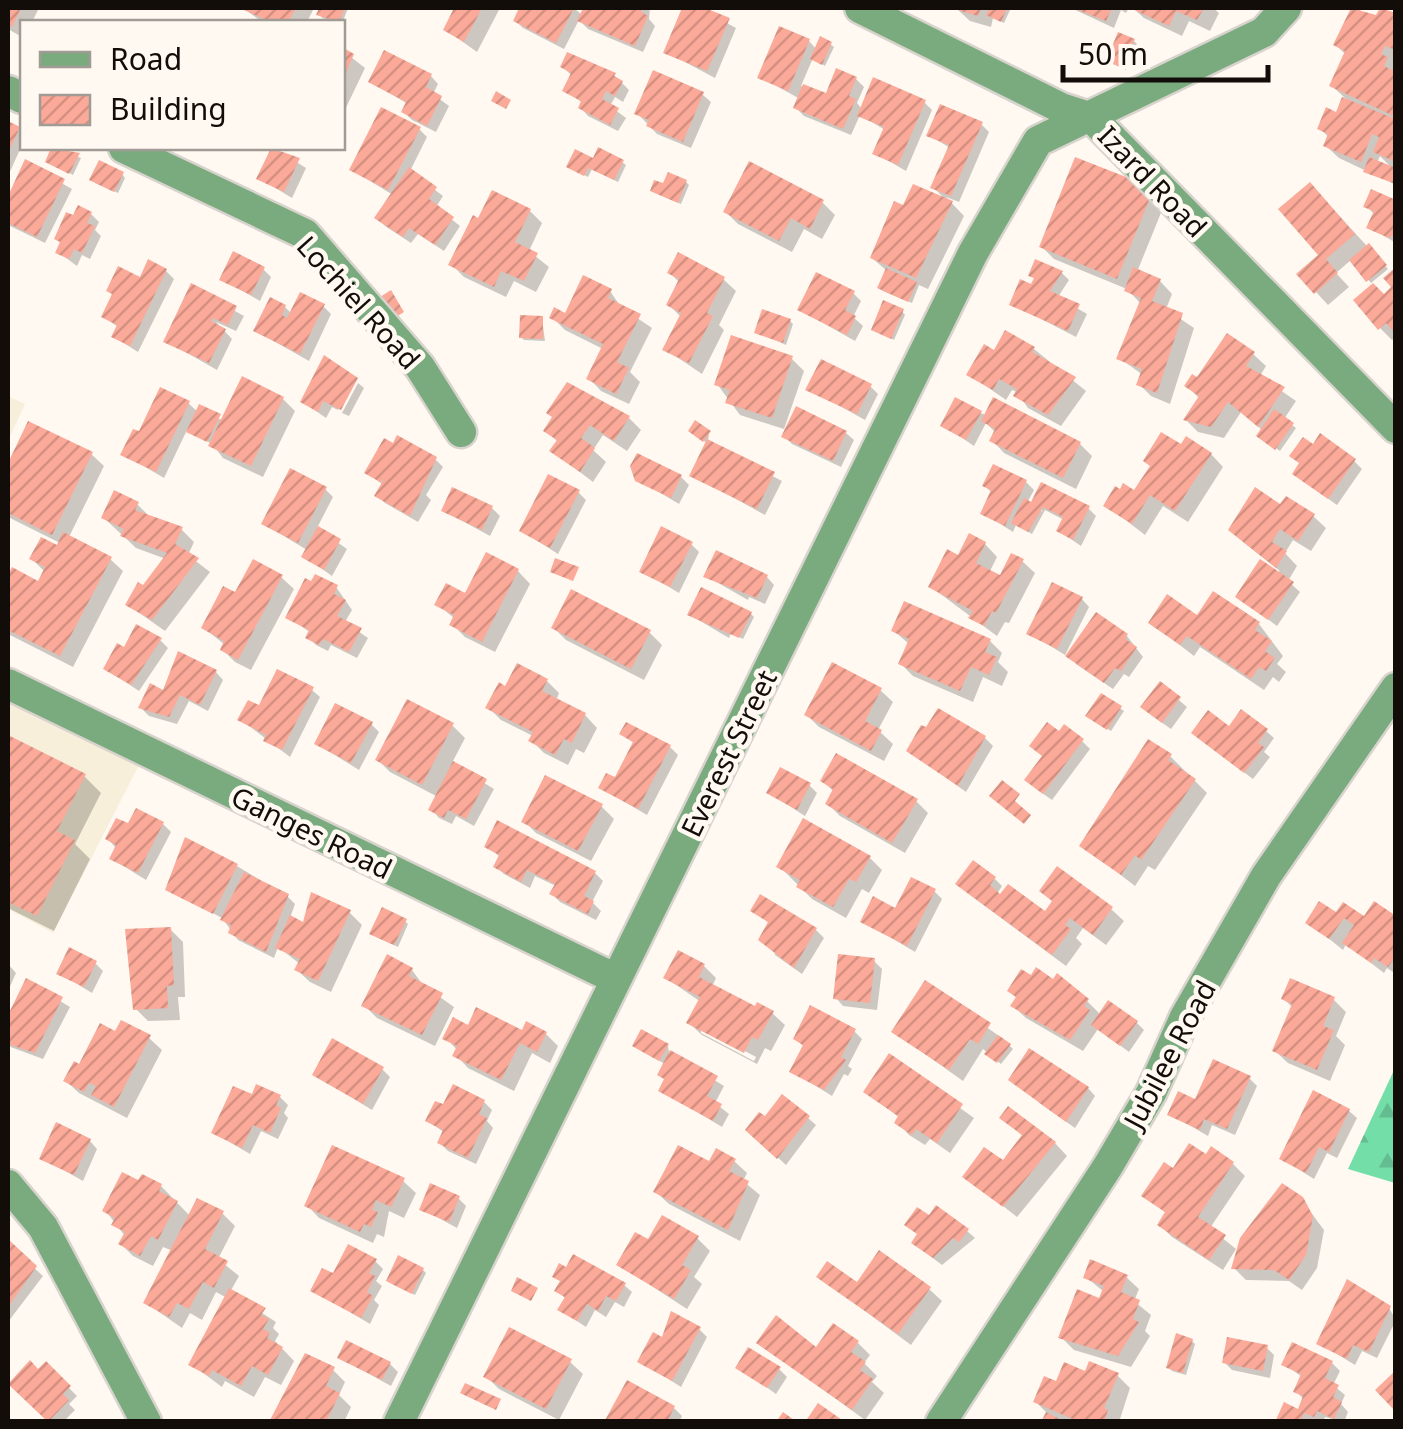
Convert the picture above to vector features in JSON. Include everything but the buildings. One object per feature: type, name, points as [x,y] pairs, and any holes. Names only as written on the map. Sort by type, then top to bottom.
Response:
[{"type":"street","name":"Izard Road","points":[[860,8],[1061,108],[1092,118],[1396,428]]},
{"type":"street","name":"Everest Street","points":[[399,1422],[974,253],[1038,141],[1264,32],[1286,8]]},
{"type":"street","name":"Lochiel Road","points":[[128,150],[305,234],[420,368],[461,432]]},
{"type":"street","name":"Ganges Road","points":[[8,684],[616,979]]},
{"type":"street","name":"Jubilee Road","points":[[941,1422],[1108,1166],[1151,1093],[1185,1017],[1266,876],[1396,688]]},
{"type":"street","points":[[8,1185],[43,1227],[146,1422]]},
{"type":"shaded area","points":[[8,396],[25,404],[8,441]]},
{"type":"shaded area","points":[[8,701],[140,763],[53,933],[8,909]]},
{"type":"green space","points":[[1395,1068],[1396,1183],[1348,1169]]}]
